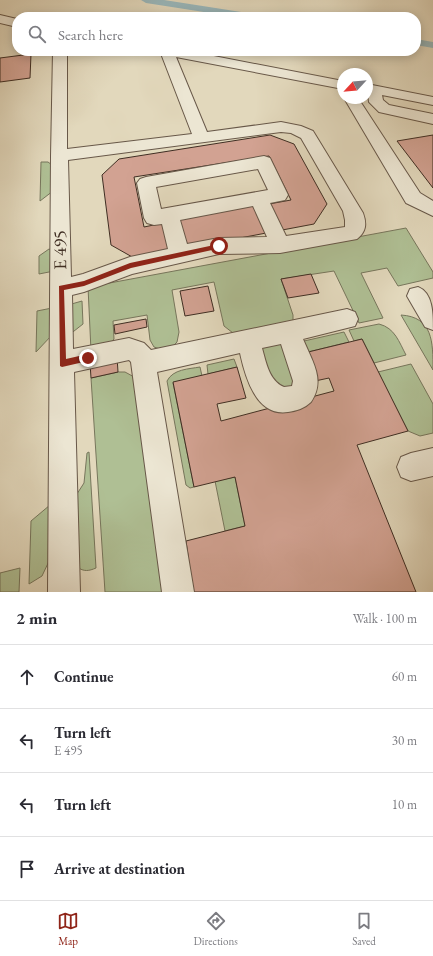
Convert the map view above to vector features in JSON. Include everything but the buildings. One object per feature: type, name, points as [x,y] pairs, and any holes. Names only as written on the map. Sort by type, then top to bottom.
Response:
[{"type":"street","points":[[0,19],[12,21]]},
{"type":"street","name":"E 495","points":[[60,56],[59,156],[64,592]]},
{"type":"street","points":[[169,56],[201,137]]},
{"type":"street","points":[[193,56],[337,84]]},
{"type":"street","points":[[373,90],[433,101]]},
{"type":"street","points":[[373,96],[376,102],[384,109],[433,119]]},
{"type":"street","points":[[355,104],[413,198],[433,209]]},
{"type":"street","points":[[59,156],[281,127],[295,129],[306,135],[356,218],[355,230],[350,234],[280,245],[219,246],[130,266],[84,283],[61,288]]},
{"type":"street","points":[[264,162],[279,195],[169,215],[154,218],[146,182],[264,162]]},
{"type":"street","points":[[259,199],[280,245]]},
{"type":"street","points":[[169,215],[180,254]]},
{"type":"street","points":[[418,296],[433,320]]},
{"type":"street","points":[[144,363],[346,319]]},
{"type":"street","points":[[248,340],[262,384],[268,393],[280,400],[288,400],[301,396],[305,390],[306,380],[288,332]]},
{"type":"street","points":[[62,363],[129,349],[136,351],[142,356],[178,592]]},
{"type":"green space","points":[[41,162],[48,162],[52,165],[53,191],[40,201]]},
{"type":"green space","points":[[406,228],[433,272],[433,278],[398,286],[387,268],[361,273],[383,318],[359,323],[334,271],[281,279],[293,315],[293,320],[288,324],[233,333],[224,326],[214,282],[172,290],[179,332],[177,342],[173,346],[160,349],[154,347],[150,340],[147,315],[113,321],[114,339],[110,344],[91,351],[88,287]]},
{"type":"green space","points":[[49,249],[52,250],[54,271],[39,274],[39,256]]},
{"type":"green space","points":[[82,301],[83,324],[69,335],[68,305]]},
{"type":"green space","points":[[52,308],[52,335],[36,352],[37,311]]},
{"type":"green space","points":[[401,315],[420,320],[425,326],[431,341],[433,370]]},
{"type":"green space","points":[[379,324],[393,332],[406,355],[374,363],[362,339],[354,341],[349,330]]},
{"type":"green space","points":[[344,332],[349,342],[308,352],[304,341]]},
{"type":"green space","points":[[279,344],[284,345],[297,381],[291,388],[272,386],[261,350],[264,347]]},
{"type":"green space","points":[[234,359],[237,367],[208,374],[207,365]]},
{"type":"green space","points":[[411,364],[433,404],[433,433],[420,436],[408,431],[378,372]]},
{"type":"green space","points":[[200,367],[202,376],[173,383],[194,487],[190,488],[186,485],[167,381],[177,372]]},
{"type":"green space","points":[[118,372],[125,372],[136,378],[168,592],[105,592],[91,378]]},
{"type":"green space","points":[[89,452],[96,568],[91,570],[82,570],[77,567],[75,497],[84,483],[87,453]]},
{"type":"green space","points":[[235,477],[245,526],[225,531],[215,481]]},
{"type":"green space","points":[[50,505],[50,559],[42,576],[29,584],[31,521]]},
{"type":"green space","points":[[20,568],[19,592],[0,592],[0,573]]},
{"type":"waterway","points":[[146,0],[222,12]]},
{"type":"waterway","points":[[421,43],[433,45]]},
{"type":"route","points":[[88,358],[62,363],[61,288],[84,283],[130,266],[219,246]]}]
